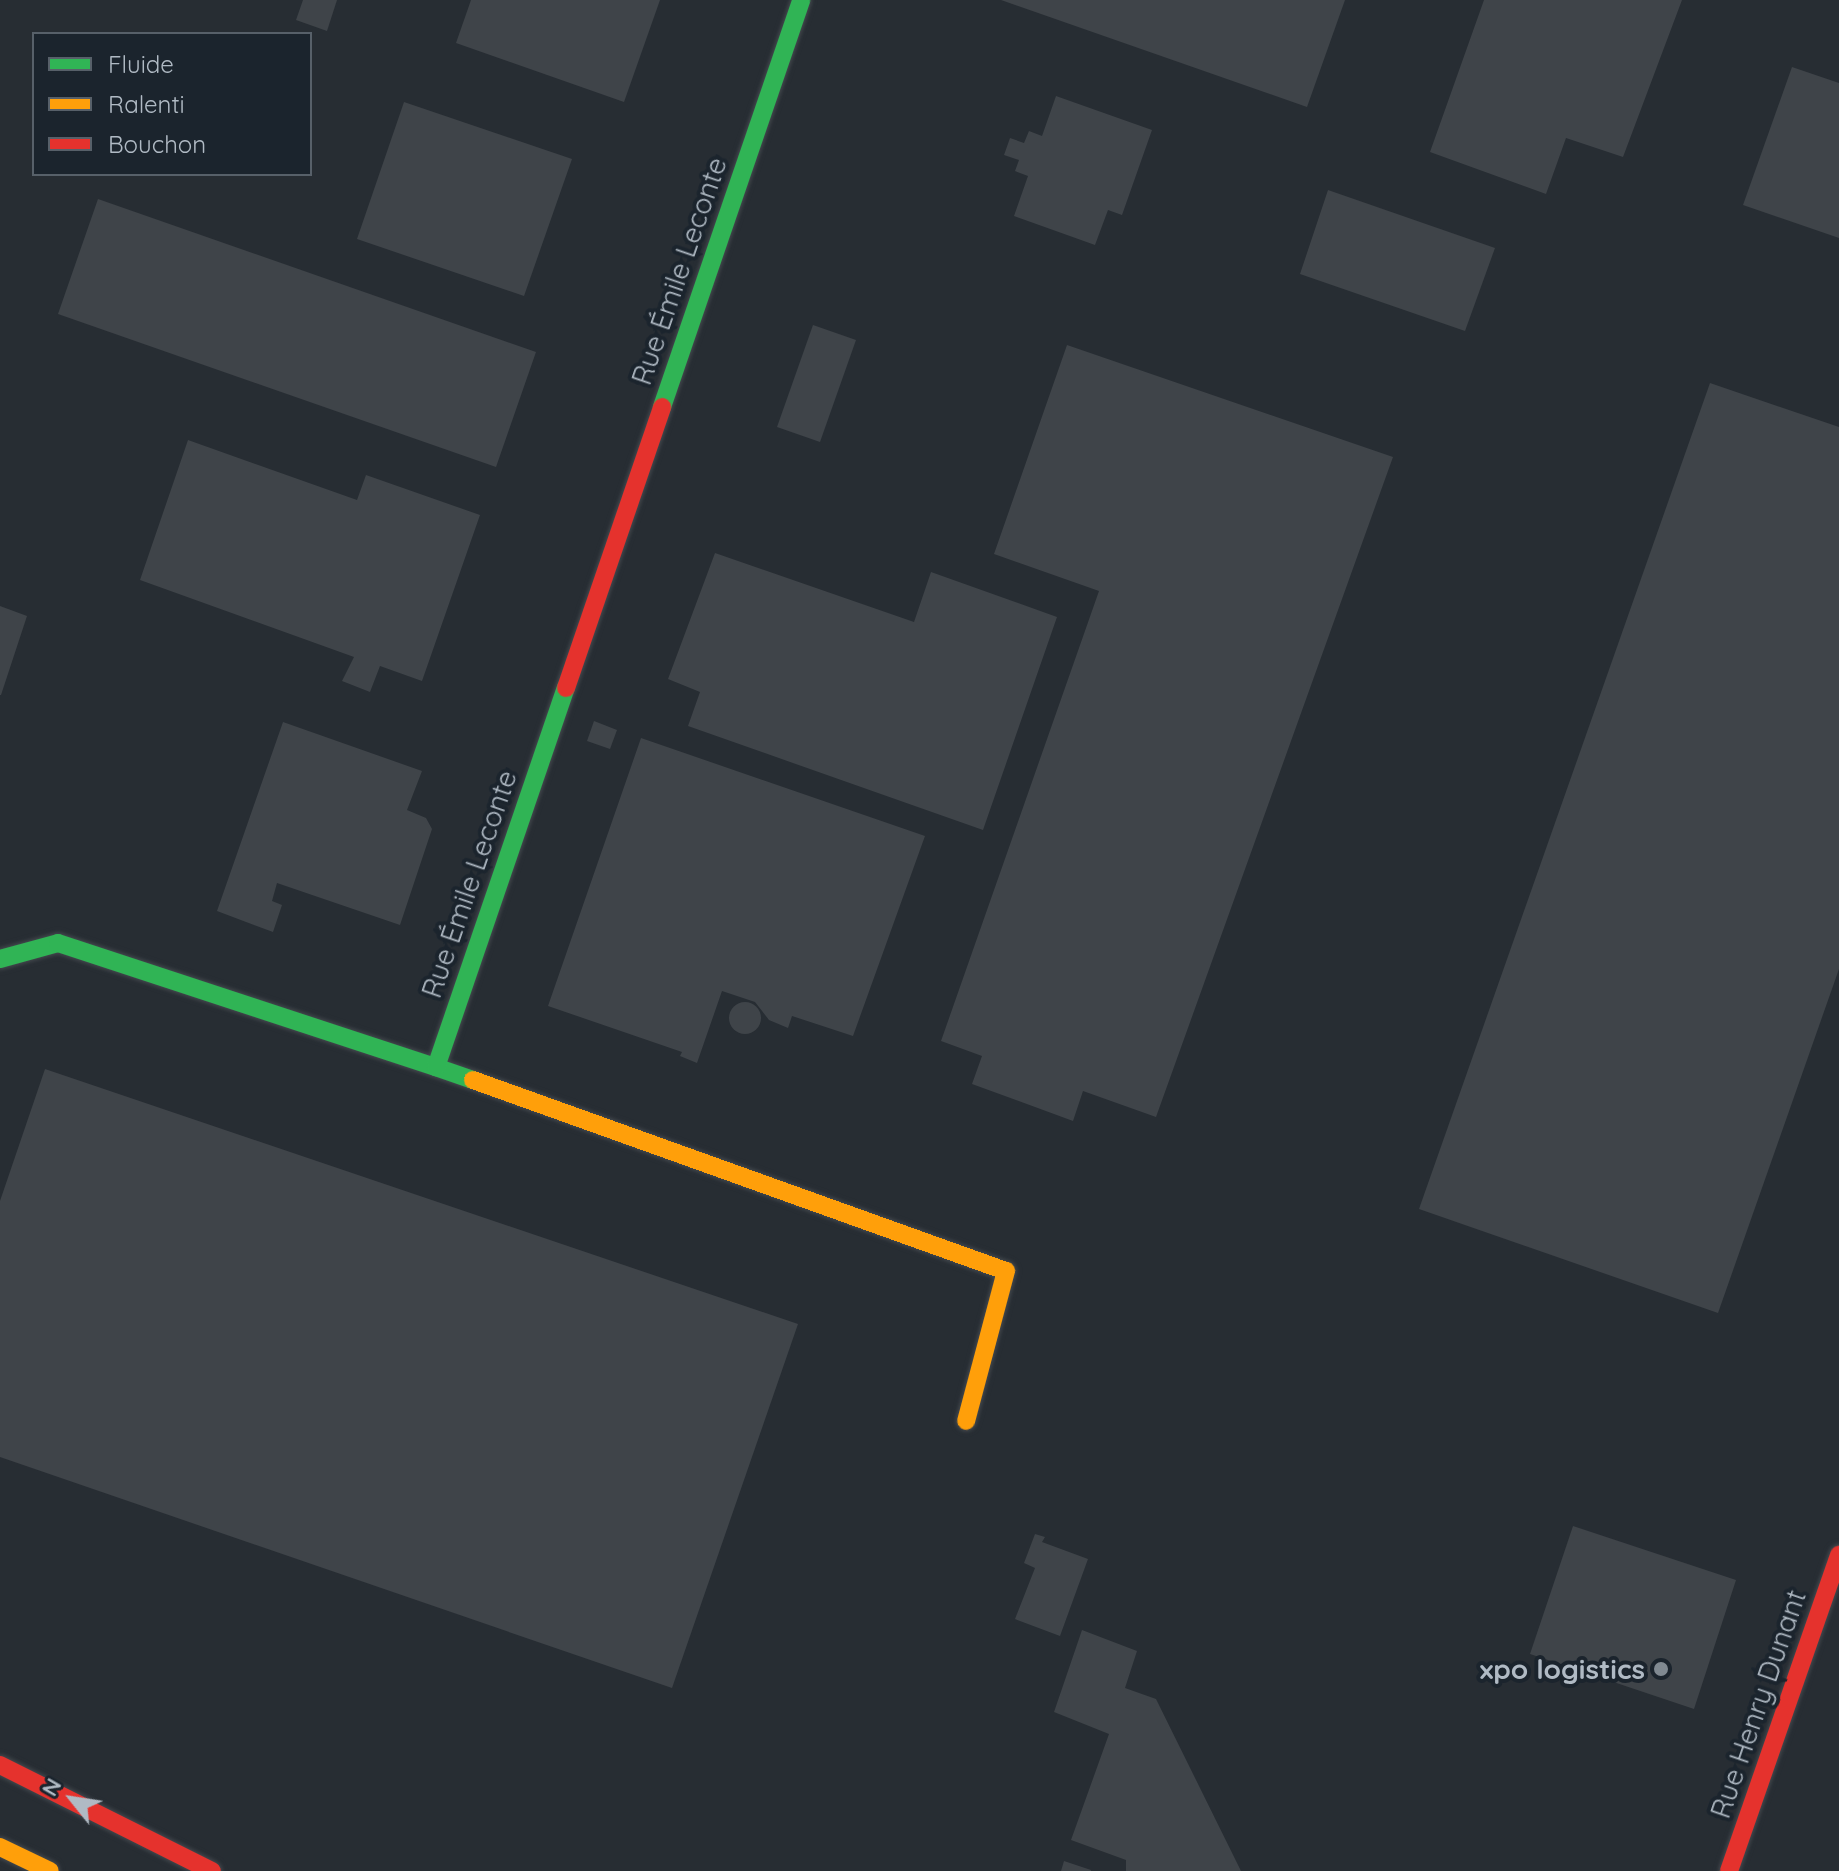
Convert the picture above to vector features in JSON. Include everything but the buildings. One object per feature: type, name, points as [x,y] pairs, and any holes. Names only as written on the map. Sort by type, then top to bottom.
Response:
[{"type":"main road","name":"Rue Émile Leconte","points":[[436,1067],[801,0]]},
{"type":"main road","points":[[0,959],[58,943],[436,1067],[1006,1271],[966,1421]]},
{"type":"main road","name":"Rue Henry Dunant","points":[[1729,1871],[1839,1555]]},
{"type":"main road","points":[[0,1765],[212,1871]]},
{"type":"main road","points":[[0,1847],[50,1871]]},
{"type":"traffic: fast","points":[[662,407],[801,0]]},
{"type":"traffic: fast","points":[[473,1080],[436,1067],[566,688]]},
{"type":"traffic: fast","points":[[0,959],[58,943],[436,1067]]},
{"type":"traffic: slow","points":[[473,1080],[1006,1271],[966,1421]]},
{"type":"traffic: slow","points":[[0,1847],[50,1871]]},
{"type":"traffic: jam","points":[[566,688],[662,407]]},
{"type":"traffic: jam","points":[[1729,1871],[1839,1555]]},
{"type":"traffic: jam","points":[[0,1765],[212,1871]]},
{"type":"place","name":"xpo logistics","points":[[1661,1669]]}]
